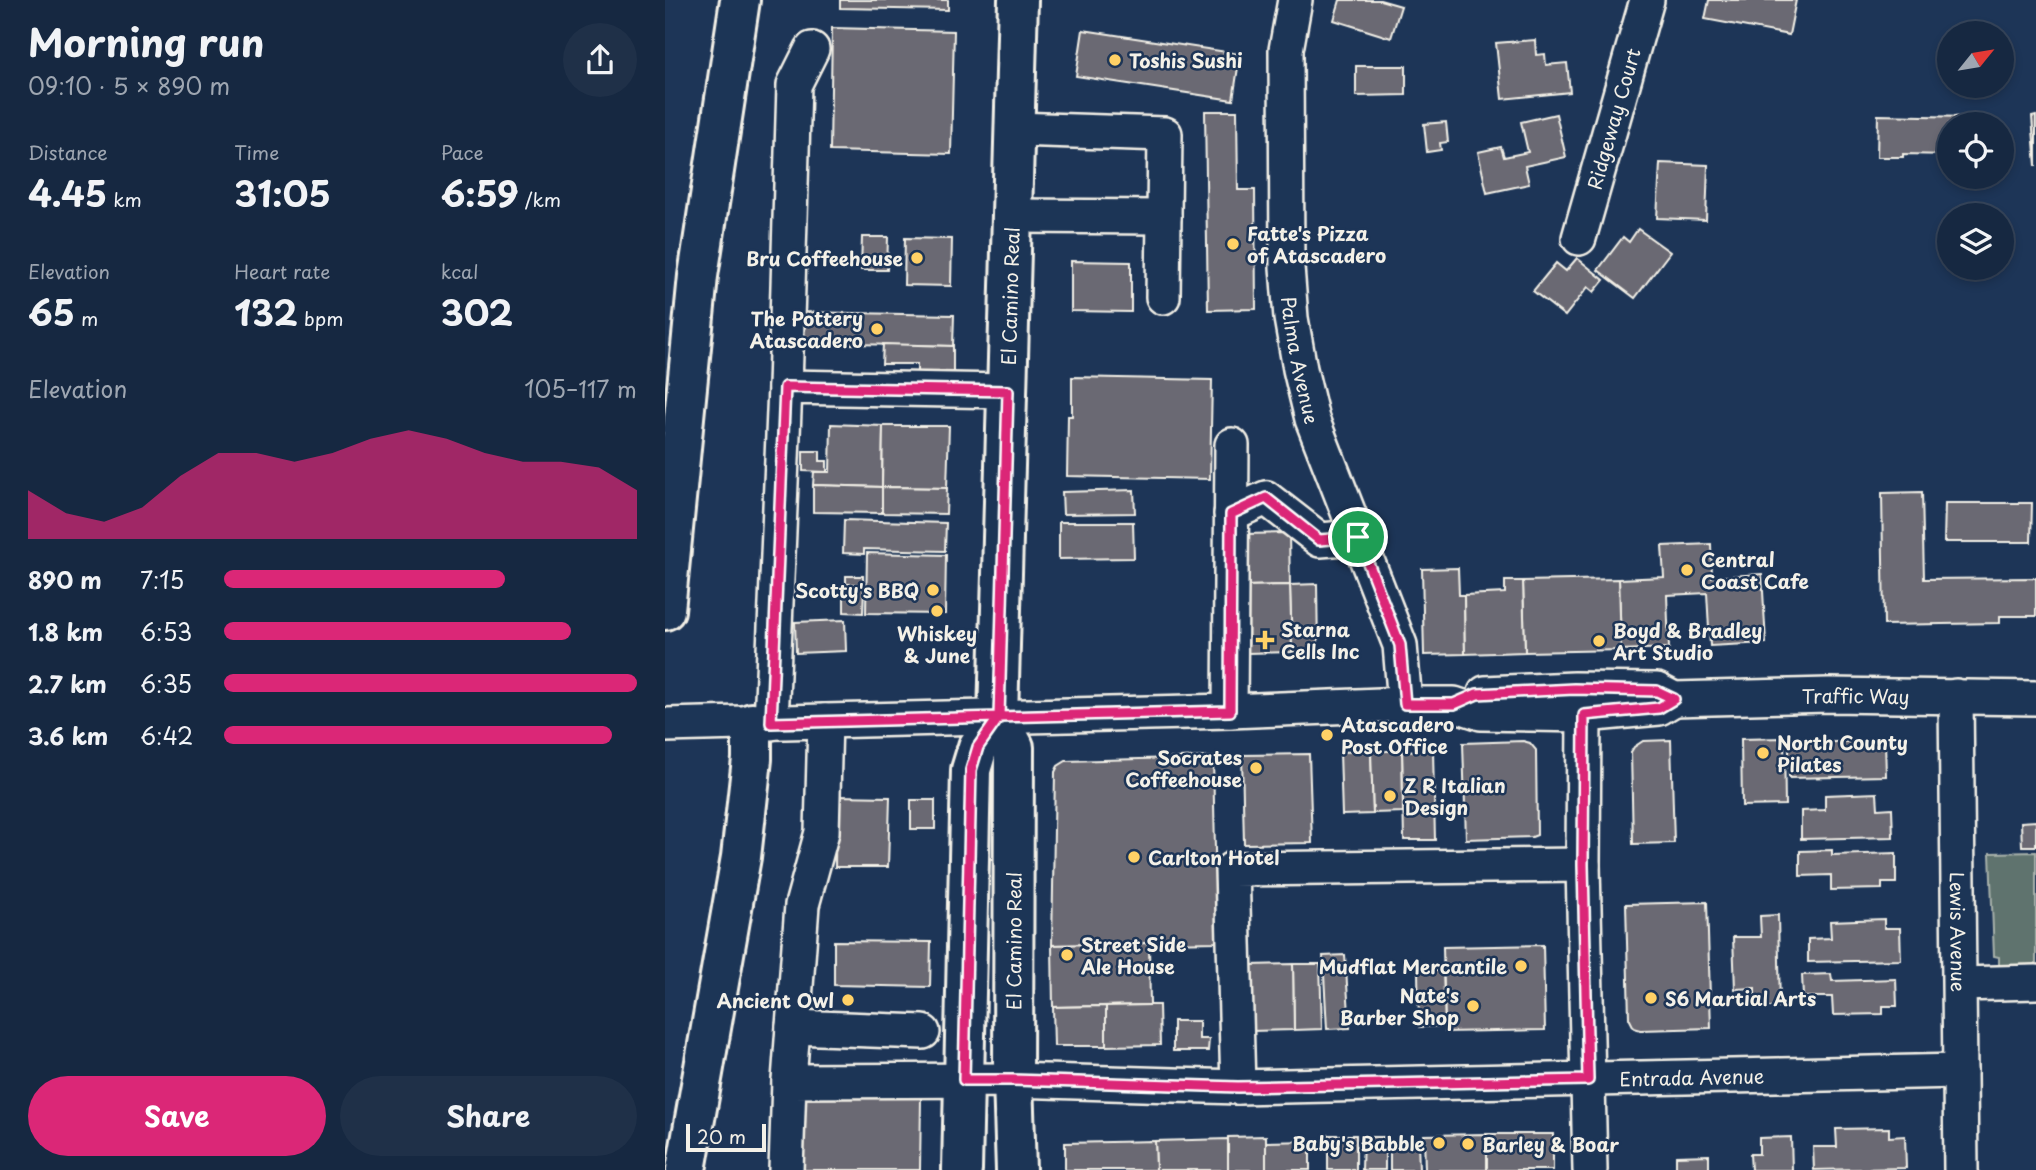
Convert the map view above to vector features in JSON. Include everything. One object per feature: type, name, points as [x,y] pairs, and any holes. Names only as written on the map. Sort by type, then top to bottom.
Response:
[{"type":"main road","points":[[665,610],[698,276],[740,0]]},
{"type":"main road","name":"El Camino Real","points":[[1016,1170],[1013,1080],[1014,747],[999,717],[1018,0]]},
{"type":"main road","points":[[962,1170],[971,770],[978,747],[999,717]]},
{"type":"main road","points":[[686,1170],[741,857],[752,759],[761,723]]},
{"type":"street","name":"Palma Avenue","points":[[1295,0],[1286,50],[1287,267],[1291,318],[1312,419],[1400,645],[1405,704]]},
{"type":"street","name":"Ridgeway Court","points":[[1579,238],[1647,0]]},
{"type":"street","points":[[761,723],[785,387],[794,85],[811,49]]},
{"type":"street","points":[[1014,130],[1165,134],[1163,297]]},
{"type":"street","points":[[1013,216],[1164,217]]},
{"type":"street","points":[[785,387],[1008,391]]},
{"type":"street","points":[[1230,711],[1232,445]]},
{"type":"street","points":[[1231,514],[1266,498],[1319,540],[1358,537]]},
{"type":"street","name":"Traffic Way","points":[[1454,704],[1477,694],[1574,689],[1657,691],[1674,699],[1829,695],[2036,698]]},
{"type":"street","name":"Lewis Avenue","points":[[1956,696],[1961,1170]]},
{"type":"street","name":"Traffic Way","points":[[665,725],[1405,704],[1454,704],[1481,713],[1584,715],[1659,708],[1674,699]]},
{"type":"street","points":[[1584,715],[1583,865],[1590,1170]]},
{"type":"street","points":[[786,1170],[789,1081],[802,905],[822,832],[825,721]]},
{"type":"street","points":[[1238,1087],[1233,869],[1583,865]]},
{"type":"street","points":[[1960,984],[2036,982]]},
{"type":"street","points":[[793,1027],[923,1032]]},
{"type":"street","name":"Entrada Avenue","points":[[789,1081],[1013,1080],[1238,1087],[1959,1071]]},
{"type":"green space","points":[[2036,852],[2036,974],[1999,974],[1999,957],[1994,956],[1990,853]]},
{"type":"building","points":[[840,0],[948,0],[948,10],[840,8]]},
{"type":"building","points":[[1340,0],[1380,0],[1401,6],[1391,38],[1334,20]]},
{"type":"building","points":[[1709,0],[1796,0],[1789,35],[1705,19]]},
{"type":"building","points":[[832,28],[954,31],[951,154],[830,151]]},
{"type":"building","points":[[1083,30],[1240,54],[1233,100],[1076,76]]},
{"type":"building","points":[[1535,40],[1536,55],[1545,54],[1546,65],[1567,63],[1570,92],[1502,99],[1496,43]]},
{"type":"building","points":[[1356,66],[1406,66],[1406,95],[1356,96]]},
{"type":"building","points":[[1205,111],[1237,111],[1238,190],[1255,190],[1256,309],[1208,310]]},
{"type":"building","points":[[1556,114],[1566,157],[1525,166],[1529,184],[1487,193],[1478,152],[1501,147],[1504,157],[1528,152],[1521,122]]},
{"type":"building","points":[[1878,115],[1937,116],[1937,155],[1877,157]]},
{"type":"building","points":[[2036,116],[2036,166],[2032,117]]},
{"type":"building","points":[[1446,122],[1448,142],[1440,143],[1441,150],[1427,152],[1424,124]]},
{"type":"building","points":[[1660,163],[1708,165],[1706,220],[1657,218]]},
{"type":"building","points":[[1638,229],[1670,252],[1635,298],[1598,270],[1623,237],[1629,242]]},
{"type":"building","points":[[862,237],[888,237],[887,270],[861,270]]},
{"type":"building","points":[[905,238],[952,239],[951,286],[904,285]]},
{"type":"building","points":[[1577,258],[1604,280],[1594,292],[1588,287],[1565,316],[1533,291],[1556,263],[1566,271]]},
{"type":"building","points":[[1071,261],[1131,262],[1131,312],[1071,311]]},
{"type":"building","name":"The Pottery Atascadero","points":[[800,312],[954,315],[953,346],[800,343]]},
{"type":"building","points":[[883,344],[953,346],[953,372],[917,372],[917,364],[882,364]]},
{"type":"building","points":[[1072,377],[1212,380],[1210,479],[1067,476]]},
{"type":"building","points":[[831,424],[883,426],[882,487],[813,485],[814,472],[830,472]]},
{"type":"building","points":[[883,426],[949,426],[947,488],[882,487]]},
{"type":"building","points":[[803,451],[820,451],[820,461],[827,461],[827,472],[803,471]]},
{"type":"building","points":[[813,485],[882,487],[882,513],[813,512]]},
{"type":"building","points":[[882,487],[947,488],[946,514],[882,513]]},
{"type":"building","points":[[1134,490],[1135,513],[1063,514],[1062,492]]},
{"type":"building","points":[[1922,492],[1924,579],[2036,578],[2036,616],[2000,616],[2000,623],[1884,625],[1882,493]]},
{"type":"building","points":[[1945,503],[2032,503],[2031,542],[1944,542]]},
{"type":"building","points":[[844,520],[946,523],[945,551],[864,549],[864,554],[843,553]]},
{"type":"building","points":[[1059,522],[1133,522],[1134,558],[1059,559]]},
{"type":"building","points":[[1289,533],[1290,585],[1245,586],[1244,534]]},
{"type":"building","points":[[1711,544],[1712,577],[1762,574],[1766,643],[1710,646],[1707,593],[1667,595],[1669,648],[1621,650],[1619,579],[1664,577],[1662,546]]},
{"type":"building","points":[[867,553],[946,555],[945,614],[866,613]]},
{"type":"building","points":[[1458,568],[1459,595],[1464,595],[1465,654],[1424,655],[1422,569]]},
{"type":"building","points":[[846,576],[863,576],[863,584],[846,584]]},
{"type":"building","points":[[1619,579],[1621,650],[1525,652],[1523,581]]},
{"type":"building","points":[[1505,581],[1523,581],[1525,652],[1465,654],[1464,595],[1505,593]]},
{"type":"building","points":[[1317,584],[1318,651],[1292,652],[1290,585]]},
{"type":"building","points":[[1290,585],[1292,652],[1247,653],[1245,586]]},
{"type":"building","points":[[844,586],[864,586],[863,613],[844,612]]},
{"type":"building","points":[[845,620],[846,651],[796,653],[795,622]]},
{"type":"building","points":[[1784,738],[1785,805],[1742,806],[1741,739]]},
{"type":"building","points":[[1671,740],[1674,843],[1633,844],[1631,752],[1643,741]]},
{"type":"building","points":[[1885,741],[1886,776],[1789,778],[1789,743]]},
{"type":"building","points":[[1463,743],[1530,743],[1536,750],[1537,835],[1466,839]]},
{"type":"building","points":[[1433,750],[1435,840],[1404,840],[1402,751]]},
{"type":"building","points":[[1371,751],[1373,814],[1342,815],[1340,752]]},
{"type":"building","points":[[1371,751],[1402,751],[1403,812],[1373,813]]},
{"type":"building","points":[[1309,754],[1312,843],[1244,844],[1242,755]]},
{"type":"building","name":"Carlton Hotel","points":[[1213,757],[1217,942],[1052,945],[1055,772],[1058,766],[1066,761]]},
{"type":"building","points":[[1877,793],[1878,809],[1892,808],[1893,837],[1801,839],[1801,811],[1825,810],[1825,795]]},
{"type":"building","points":[[836,796],[890,797],[888,867],[835,867]]},
{"type":"building","points":[[911,800],[935,800],[935,829],[911,829]]},
{"type":"building","points":[[2036,821],[2036,846],[2022,846],[2021,822]]},
{"type":"building","points":[[1832,850],[1832,855],[1896,853],[1896,883],[1882,883],[1882,889],[1831,890],[1831,875],[1800,876],[1800,851]]},
{"type":"building","points":[[1707,902],[1711,1028],[1634,1028],[1629,1018],[1626,904]]},
{"type":"building","points":[[1778,915],[1780,1007],[1755,1007],[1755,988],[1735,989],[1733,937],[1761,937],[1760,916]]},
{"type":"building","points":[[1884,919],[1884,928],[1900,928],[1901,960],[1808,962],[1808,939],[1831,938],[1830,921]]},
{"type":"building","points":[[834,941],[931,942],[930,987],[834,985]]},
{"type":"building","points":[[1149,943],[1150,1005],[1053,1007],[1052,945]]},
{"type":"building","points":[[1543,945],[1545,1030],[1445,1032],[1443,947]]},
{"type":"building","points":[[1345,955],[1350,1028],[1327,1029],[1323,956]]},
{"type":"building","points":[[1293,964],[1320,964],[1322,1029],[1294,1030]]},
{"type":"building","points":[[1293,964],[1294,1030],[1251,1031],[1250,965]]},
{"type":"building","points":[[1418,971],[1443,971],[1445,1026],[1419,1027]]},
{"type":"building","points":[[1831,974],[1832,981],[1896,979],[1897,1006],[1883,1006],[1883,1014],[1833,1015],[1832,997],[1803,997],[1802,975]]},
{"type":"building","points":[[1159,1005],[1160,1045],[1106,1046],[1106,1006]]},
{"type":"building","points":[[1106,1006],[1106,1046],[1054,1046],[1053,1007]]},
{"type":"building","points":[[1173,1021],[1199,1021],[1199,1039],[1209,1039],[1208,1051],[1173,1051]]},
{"type":"building","points":[[797,1094],[921,1098],[920,1170],[798,1170]]},
{"type":"building","points":[[1889,1128],[1889,1137],[1905,1136],[1906,1168],[1814,1170],[1813,1147],[1837,1147],[1836,1129]]},
{"type":"building","points":[[1487,1134],[1553,1134],[1553,1170],[1487,1170]]},
{"type":"building","points":[[1487,1134],[1487,1170],[1425,1170],[1424,1135]]},
{"type":"building","points":[[1328,1135],[1356,1135],[1356,1170],[1328,1170]]},
{"type":"building","points":[[1266,1136],[1266,1170],[1228,1170],[1228,1137]]},
{"type":"building","points":[[1363,1137],[1385,1137],[1385,1170],[1362,1170]]},
{"type":"building","points":[[1791,1137],[1792,1170],[1751,1170],[1750,1154],[1759,1154],[1759,1138]]},
{"type":"building","points":[[1228,1139],[1228,1170],[1156,1170],[1155,1141]]},
{"type":"building","points":[[1155,1141],[1156,1170],[1065,1170],[1065,1143]]},
{"type":"building","points":[[1310,1141],[1310,1170],[1266,1170],[1266,1142]]},
{"type":"building","points":[[1390,1141],[1418,1141],[1419,1170],[1390,1170]]},
{"type":"building","points":[[1709,1155],[1709,1170],[1676,1170],[1676,1156]]},
{"type":"place","name":"Toshis Sushi","points":[[1115,60]]},
{"type":"place","name":"Fatte's Pizza of Atascadero","points":[[1233,244]]},
{"type":"place","name":"Bru Coffeehouse","points":[[917,258]]},
{"type":"place","name":"The Pottery Atascadero","points":[[877,329]]},
{"type":"place","name":"Central Coast Cafe","points":[[1687,570]]},
{"type":"place","name":"Scotty's BBQ","points":[[933,590]]},
{"type":"place","name":"Whiskey & June","points":[[937,611]]},
{"type":"place","name":"Starna Cells Inc","points":[[1265,640]]},
{"type":"place","name":"Boyd & Bradley Art Studio","points":[[1599,641]]},
{"type":"place","name":"Atascadero Post Office","points":[[1327,735]]},
{"type":"place","name":"North County Pilates","points":[[1763,753]]},
{"type":"place","name":"Socrates Coffeehouse","points":[[1256,768]]},
{"type":"place","name":"Z R Italian Design","points":[[1390,796]]},
{"type":"place","name":"Carlton Hotel","points":[[1134,857]]},
{"type":"place","name":"Street Side Ale House","points":[[1067,955]]},
{"type":"place","name":"Mudflat Mercantile","points":[[1521,966]]},
{"type":"place","name":"S6 Martial Arts","points":[[1651,998]]},
{"type":"place","name":"Ancient Owl","points":[[848,1000]]},
{"type":"place","name":"Nate's Barber Shop","points":[[1473,1006]]},
{"type":"place","name":"Baby's Babble","points":[[1439,1143]]},
{"type":"place","name":"Barley & Boar","points":[[1468,1144]]},
{"type":"route","points":[[1358,537],[1319,540],[1266,498],[1231,514],[1230,711],[999,717],[1008,391],[785,387],[771,723],[999,717],[978,747],[971,770],[964,1080],[1238,1087],[1588,1080],[1583,865],[1584,715],[1659,708],[1674,699],[1657,691],[1574,689],[1477,694],[1454,704],[1405,704],[1400,645],[1358,537]]}]
